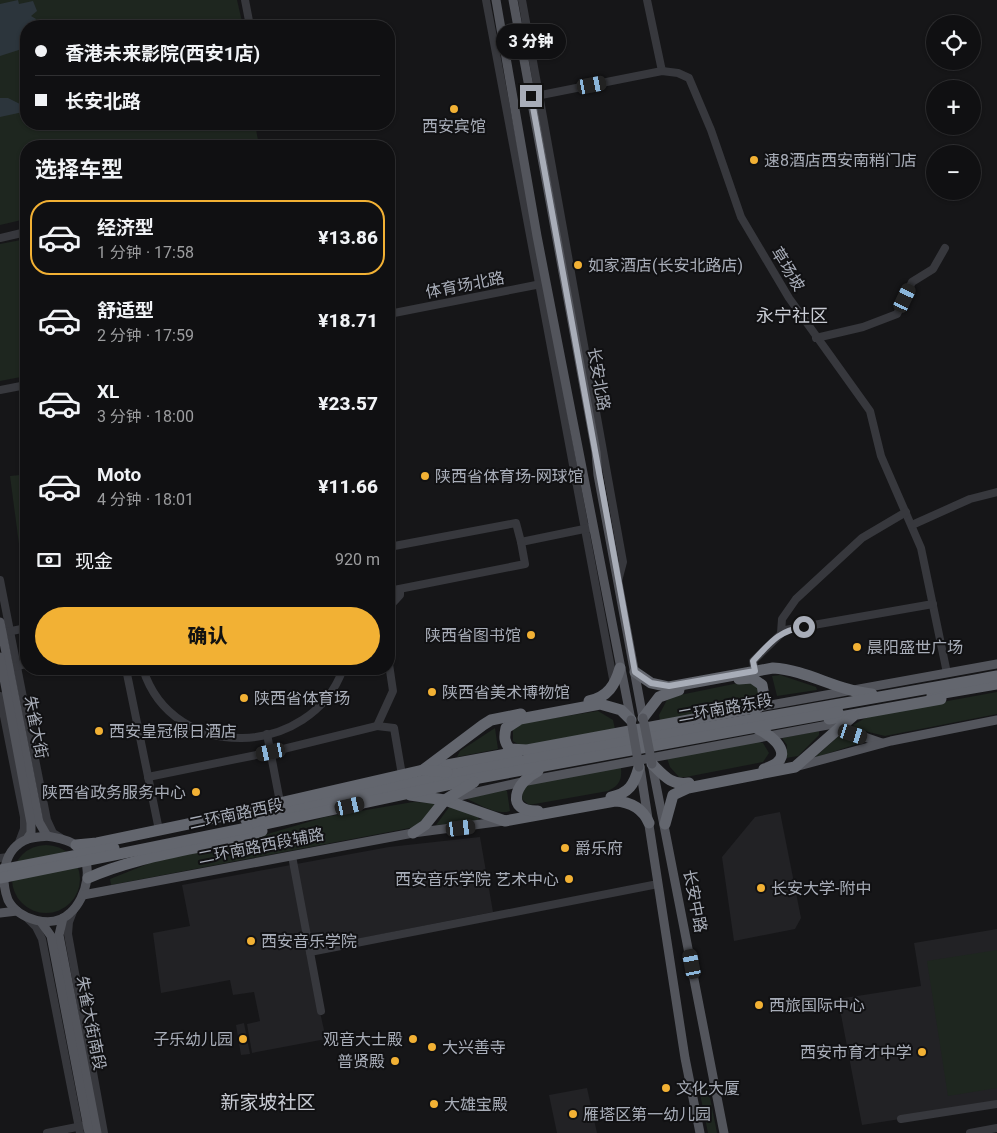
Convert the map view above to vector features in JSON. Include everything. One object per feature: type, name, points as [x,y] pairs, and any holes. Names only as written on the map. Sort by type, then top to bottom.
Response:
[{"type":"highway","points":[[423,770],[491,720],[593,700],[602,696],[614,686],[620,668]]},
{"type":"highway","points":[[635,672],[651,683],[669,686],[755,671],[784,669],[850,690],[886,695]]},
{"type":"highway","name":"二环南路东段","points":[[458,773],[997,676]]},
{"type":"highway","points":[[643,718],[659,697],[670,692],[752,678],[762,686],[764,696],[759,707],[738,722]]},
{"type":"highway","name":"二环南路东段","points":[[479,778],[758,729],[912,698],[997,684]]},
{"type":"highway","points":[[758,729],[855,715],[997,689]]},
{"type":"highway","points":[[890,708],[912,698]]},
{"type":"highway","points":[[527,750],[510,749],[505,744],[506,728],[520,719],[600,704],[621,710],[631,720]]},
{"type":"highway","points":[[188,824],[402,774],[759,707]]},
{"type":"highway","points":[[665,824],[673,795],[680,791],[795,767],[837,726],[855,715]]},
{"type":"highway","points":[[652,764],[670,781],[677,784],[766,768],[777,763],[781,754],[779,744],[771,736],[758,729]]},
{"type":"highway","points":[[552,765],[528,776],[522,782],[517,789],[517,797],[521,807],[529,811],[540,811],[623,794],[635,780],[640,767]]},
{"type":"highway","points":[[423,770],[458,773]]},
{"type":"highway","name":"二环南路西段","points":[[1,883],[246,824],[341,797],[458,773]]},
{"type":"highway","points":[[413,833],[425,825],[445,800],[479,778]]},
{"type":"highway","name":"二环南路西段","points":[[2,863],[317,813],[479,778]]},
{"type":"highway","points":[[400,794],[445,800],[505,821],[616,801],[626,801],[645,813],[649,822]]},
{"type":"highway","points":[[76,845],[341,797]]},
{"type":"highway","points":[[88,878],[116,866],[231,841],[317,813]]},
{"type":"main road","name":"长安北路","points":[[496,0],[543,284],[590,528],[640,767]]},
{"type":"main road","name":"长安北路","points":[[513,0],[535,96],[618,581],[652,764]]},
{"type":"main road","name":"朱雀大街","points":[[0,622],[6,632],[13,667],[39,822],[47,836]]},
{"type":"main road","name":"朱雀大街","points":[[0,656],[5,717],[32,823],[27,839]]},
{"type":"main road","points":[[759,707],[997,664]]},
{"type":"main road","points":[[795,767],[882,743],[997,720]]},
{"type":"main road","points":[[445,800],[522,782],[771,736],[837,726],[882,743]]},
{"type":"main road","name":"长安中路","points":[[652,764],[724,1133]]},
{"type":"main road","name":"长安中路","points":[[640,767],[685,1058],[700,1133]]},
{"type":"main road","name":"二环南路西段辅路","points":[[83,895],[413,833],[505,821]]},
{"type":"main road","points":[[0,913],[21,914],[41,922],[63,918],[75,908],[83,895],[88,878],[84,857],[76,845],[63,839],[47,836],[27,839],[2,863],[1,883],[7,898],[21,914]]},
{"type":"main road","name":"朱雀大街南段","points":[[63,918],[59,935],[88,1129]]},
{"type":"main road","name":"朱雀大街南段","points":[[41,922],[51,936],[88,1129]]},
{"type":"street","points":[[245,0],[249,20]]},
{"type":"street","points":[[486,0],[543,284]]},
{"type":"street","points":[[522,0],[535,96]]},
{"type":"street","points":[[648,0],[662,71]]},
{"type":"street","name":"草场坡","points":[[535,96],[662,71],[678,73],[689,78],[711,130],[741,217],[789,298],[870,411],[881,456],[921,548],[947,673]]},
{"type":"street","points":[[0,238],[20,233]]},
{"type":"street","points":[[816,338],[863,327],[897,314],[912,282],[933,269],[945,248]]},
{"type":"street","name":"体育场北路","points":[[395,313],[543,284]]},
{"type":"street","points":[[0,390],[20,386]]},
{"type":"street","points":[[912,525],[970,499],[997,492]]},
{"type":"street","points":[[781,633],[782,619],[796,599],[862,538],[906,512]]},
{"type":"street","points":[[395,546],[516,523],[525,564],[395,590]]},
{"type":"street","points":[[520,542],[590,528],[614,686]]},
{"type":"street","points":[[0,580],[6,632],[20,629]]},
{"type":"street","points":[[395,601],[400,596],[400,589]]},
{"type":"street","points":[[755,671],[753,661],[785,630],[933,604]]},
{"type":"street","points":[[20,665],[13,667],[47,820],[53,833],[63,839]]},
{"type":"street","points":[[127,675],[158,830]]},
{"type":"street","points":[[145,675],[158,698],[170,713],[204,734],[234,739],[267,734],[288,728],[310,716],[334,689],[340,675]]},
{"type":"street","points":[[377,726],[393,691],[391,675]]},
{"type":"street","points":[[0,696],[24,817],[22,836],[18,847]]},
{"type":"street","points":[[148,777],[271,752],[377,726],[394,728],[402,774]]},
{"type":"street","points":[[267,734],[280,802]]},
{"type":"street","points":[[292,856],[321,1011]]},
{"type":"street","points":[[310,952],[658,884]]},
{"type":"street","points":[[75,908],[69,922],[68,934],[104,1133]]},
{"type":"street","points":[[21,914],[36,927],[42,939],[88,1129],[47,1133]]},
{"type":"street","points":[[902,1119],[997,1104]]},
{"type":"street","points":[[970,1133],[997,1128]]},
{"type":"shaded area","points":[[0,0],[237,0],[242,20],[20,20],[20,130],[256,130],[258,140],[20,140],[20,220],[0,225]]},
{"type":"shaded area","points":[[18,0],[19,4],[33,1],[37,11],[31,16],[36,20],[20,20],[20,50],[0,56],[0,4]]},
{"type":"shaded area","points":[[0,98],[8,98],[20,104],[20,113],[0,117]]},
{"type":"shaded area","points":[[20,240],[20,377],[0,381],[0,244]]},
{"type":"shaded area","points":[[20,475],[20,552],[10,476]]},
{"type":"shaded area","points":[[780,675],[816,687],[817,690],[777,696],[772,676]]},
{"type":"shaded area","points":[[748,681],[760,689],[757,703],[660,721],[659,715],[667,700],[680,695]]},
{"type":"shaded area","points":[[997,692],[997,714],[885,736],[856,729],[853,725],[871,715]]},
{"type":"shaded area","points":[[598,711],[613,720],[615,729],[521,746],[513,741],[513,730],[523,723]]},
{"type":"shaded area","points":[[495,728],[498,749],[457,757],[460,751]]},
{"type":"shaded area","points":[[819,731],[819,735],[798,756],[786,758],[787,745],[782,738]]},
{"type":"shaded area","points":[[840,735],[863,742],[814,758]]},
{"type":"shaded area","points":[[756,741],[763,743],[769,753],[763,762],[686,777],[679,777],[670,767],[667,758]]},
{"type":"shaded area","points":[[621,767],[619,781],[608,791],[529,805],[522,799],[523,788],[528,784]]},
{"type":"shaded area","points":[[504,789],[507,791],[510,811],[494,811],[467,799]]},
{"type":"shaded area","points":[[413,802],[440,803],[415,827],[111,885],[110,879],[155,861],[223,847],[325,817]]},
{"type":"shaded area","points":[[450,806],[478,816],[479,822],[436,825]]},
{"type":"shaded area","name":"长安大学-附中","points":[[780,812],[801,918],[795,929],[734,941],[722,857],[755,817]]},
{"type":"shaded area","name":"西安音乐学院","points":[[480,837],[493,912],[306,949],[326,1039],[252,1053],[247,1024],[260,1021],[254,992],[233,995],[230,980],[161,993],[153,933],[190,926],[182,885],[389,847]]},
{"type":"shaded area","points":[[46,845],[59,848],[70,855],[77,866],[80,879],[77,892],[70,903],[59,910],[46,913],[33,910],[22,903],[15,892],[12,879],[15,866],[22,855],[33,848]]},
{"type":"shaded area","name":"西安市育才中学","points":[[997,929],[997,1104],[862,1125],[838,999],[921,986],[914,943]]},
{"type":"shaded area","points":[[997,950],[997,1088],[948,1096],[927,961]]},
{"type":"shaded area","name":"子乐幼儿园","points":[[244,1023],[250,1054],[241,1055],[236,1025]]},
{"type":"shaded area","points":[[708,1087],[717,1133],[708,1133],[699,1089]]},
{"type":"shaded area","name":"雁塔区第一幼儿园","points":[[587,1088],[597,1133],[557,1133],[549,1095]]},
{"type":"place","name":"西安宾馆","points":[[454,109]]},
{"type":"place","name":"速8酒店西安南稍门店","points":[[754,160]]},
{"type":"place","name":"如家酒店(长安北路店)","points":[[578,265]]},
{"type":"place","name":"陕西省体育场-网球馆","points":[[425,476]]},
{"type":"place","name":"陕西省图书馆","points":[[531,635]]},
{"type":"place","name":"晨阳盛世广场","points":[[857,647]]},
{"type":"place","name":"陕西省美术博物馆","points":[[432,692]]},
{"type":"place","name":"陕西省体育场","points":[[244,698]]},
{"type":"place","name":"西安皇冠假日酒店","points":[[99,731]]},
{"type":"place","name":"陕西省政务服务中心","points":[[196,792]]},
{"type":"place","name":"爵乐府","points":[[565,848]]},
{"type":"place","name":"西安音乐学院 艺术中心","points":[[569,879]]},
{"type":"place","name":"长安大学-附中","points":[[761,888]]},
{"type":"place","name":"西安音乐学院","points":[[251,941]]},
{"type":"place","name":"西旅国际中心","points":[[759,1005]]},
{"type":"place","name":"子乐幼儿园","points":[[243,1039]]},
{"type":"place","name":"观音大士殿","points":[[413,1039]]},
{"type":"place","name":"大兴善寺","points":[[432,1047]]},
{"type":"place","name":"西安市育才中学","points":[[922,1052]]},
{"type":"place","name":"普贤殿","points":[[395,1061]]},
{"type":"place","name":"文化大厦","points":[[666,1088]]},
{"type":"place","name":"大雄宝殿","points":[[434,1104]]},
{"type":"place","name":"雁塔区第一幼儿园","points":[[573,1114]]},
{"type":"district","name":"永宁社区","points":[[792,315]]},
{"type":"district","name":"新家坡社区","points":[[268,1102]]},
{"type":"route","points":[[531,96],[635,672],[659,686],[676,686],[755,671],[753,661],[776,637],[785,630],[804,627]]}]
